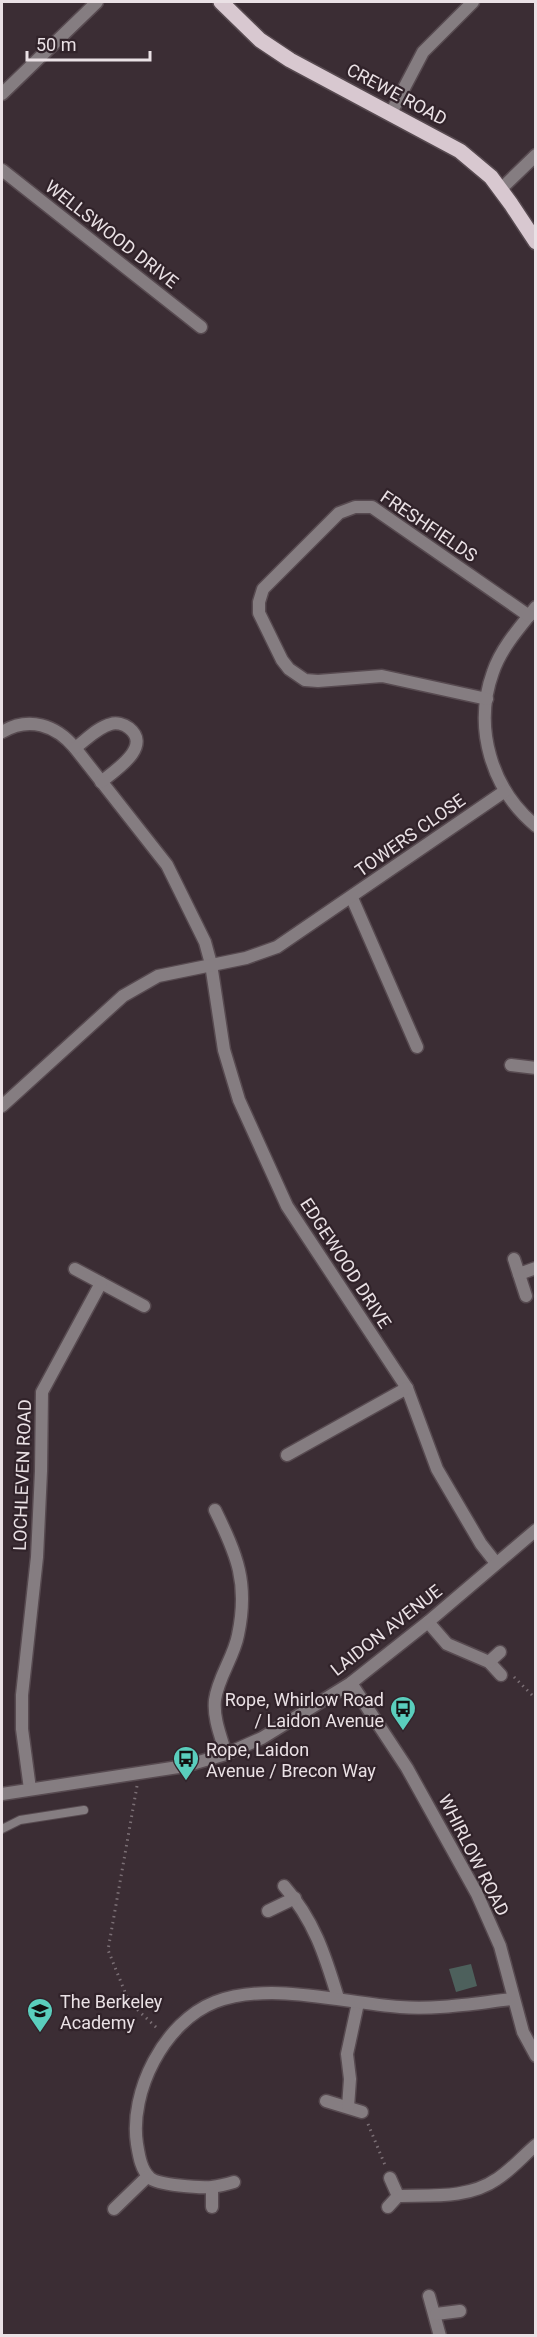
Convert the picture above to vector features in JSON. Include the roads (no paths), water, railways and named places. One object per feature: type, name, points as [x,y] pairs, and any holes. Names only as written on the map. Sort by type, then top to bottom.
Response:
[{"type":"main road","name":"CREWE ROAD","points":[[221,2],[241,23],[290,60],[391,112],[460,151],[491,177],[536,242]]},
{"type":"street","points":[[2,94],[97,2]]},
{"type":"street","points":[[391,112],[423,52],[473,2]]},
{"type":"street","points":[[501,189],[536,155]]},
{"type":"street","name":"WELLSWOOD DRIVE","points":[[2,170],[201,327]]},
{"type":"street","name":"FRESHFIELDS","points":[[487,699],[382,676],[305,680],[289,669],[282,660],[259,613],[259,602],[263,589],[332,519],[348,509],[365,506],[372,507],[532,611]]},
{"type":"street","points":[[532,611],[504,650],[492,673],[484,715],[486,742],[495,771],[516,807],[536,826]]},
{"type":"street","name":"EDGEWOOD DRIVE","points":[[2,732],[18,724],[40,724],[60,732],[167,866],[205,942],[211,964],[224,1050],[239,1100],[286,1206],[407,1388],[437,1469],[481,1544],[496,1563]]},
{"type":"street","points":[[75,748],[111,724],[123,725],[133,732],[136,744],[132,756],[101,782]]},
{"type":"street","name":"TOWERS CLOSE","points":[[417,1047],[352,898],[505,791]]},
{"type":"street","points":[[2,1106],[123,996],[158,976],[246,958],[277,947],[352,898]]},
{"type":"street","points":[[511,1065],[536,1068]]},
{"type":"street","points":[[514,1259],[526,1296]]},
{"type":"street","points":[[519,1274],[536,1268]]},
{"type":"street","points":[[75,1269],[144,1306]]},
{"type":"street","name":"LOCHLEVEN ROAD","points":[[30,1790],[22,1729],[22,1695],[37,1557],[42,1392],[101,1283]]},
{"type":"street","points":[[287,1455],[407,1388]]},
{"type":"street","points":[[215,1510],[236,1553],[242,1584],[242,1610],[238,1635],[215,1700],[216,1720],[226,1754]]},
{"type":"street","name":"LAIDON AVENUE","points":[[2,1794],[185,1766],[226,1754],[277,1730],[351,1683],[428,1622],[536,1530]]},
{"type":"street","points":[[428,1622],[447,1644],[489,1662],[501,1675]]},
{"type":"street","points":[[489,1662],[500,1652]]},
{"type":"street","name":"WHIRLOW ROAD","points":[[351,1683],[407,1768],[477,1894],[500,1946],[522,2032],[536,2056]]},
{"type":"street","points":[[285,1886],[295,1898],[322,1944],[338,1998]]},
{"type":"street","points":[[268,1911],[295,1898]]},
{"type":"street","points":[[234,2182],[212,2187],[157,2182],[148,2176],[141,2164],[138,2152],[137,2111],[144,2084],[167,2038],[195,2013],[215,2002],[230,1998],[281,1994],[338,1998],[358,2004],[402,2008],[513,2000]]},
{"type":"street","points":[[348,2108],[350,2079],[347,2054],[358,2004]]},
{"type":"street","points":[[158,2029],[167,2038]]},
{"type":"street","points":[[326,2101],[362,2112]]},
{"type":"street","points":[[388,2207],[398,2196],[454,2194],[474,2190],[497,2180],[536,2145]]},
{"type":"street","points":[[114,2209],[148,2176]]},
{"type":"street","points":[[390,2178],[398,2196]]},
{"type":"street","points":[[212,2187],[212,2207]]},
{"type":"street","points":[[429,2296],[436,2314],[440,2336]]},
{"type":"street","points":[[436,2314],[460,2311]]},
{"type":"lane","points":[[2,1829],[20,1820],[84,1810]]},
{"type":"place","name":"Rope, Whirlow Road / Laidon Avenue","points":[[403,1732]]},
{"type":"place","name":"Rope, Laidon Avenue / Brecon Way","points":[[186,1782]]},
{"type":"place","name":"The Berkeley Academy","points":[[40,2034]]}]
